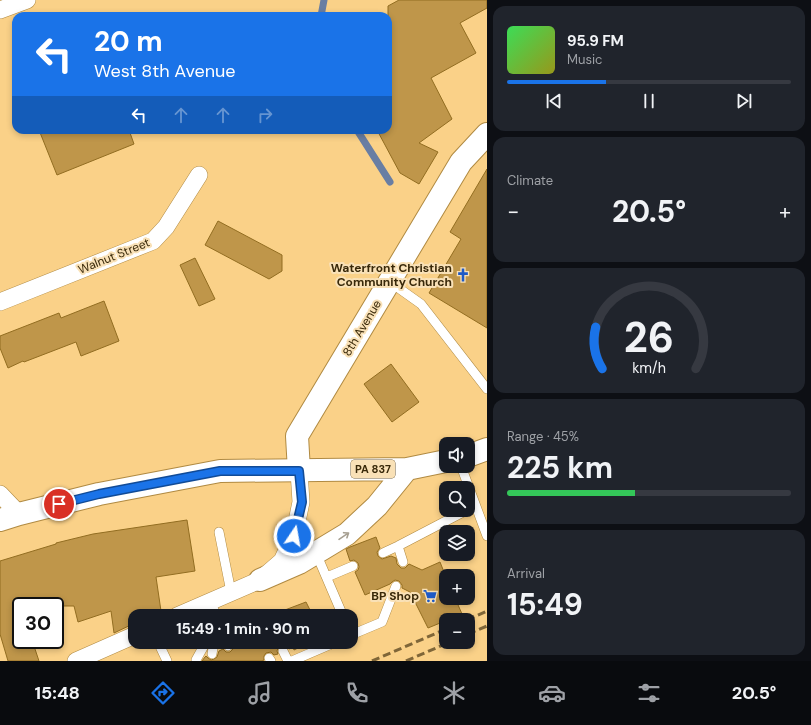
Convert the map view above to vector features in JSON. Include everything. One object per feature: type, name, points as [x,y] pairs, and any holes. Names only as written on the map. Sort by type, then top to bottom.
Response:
[{"type":"main road","name":"8th Avenue","points":[[299,471],[297,436],[461,162],[487,134]]},
{"type":"main road","points":[[475,453],[487,449]]},
{"type":"main road","name":"PA 837","points":[[10,517],[99,494],[220,471],[407,469],[439,462]]},
{"type":"main road","points":[[260,580],[299,563],[347,534],[377,506],[407,469]]},
{"type":"street","points":[[0,10],[27,0]]},
{"type":"street","name":"Walnut Street","points":[[0,302],[153,241],[166,227],[199,175]]},
{"type":"street","points":[[213,609],[231,592],[260,580],[282,561],[294,536],[302,502],[299,471]]},
{"type":"street","points":[[0,494],[10,517]]},
{"type":"street","points":[[76,661],[128,638]]},
{"type":"lane","points":[[390,282],[421,304],[487,389]]},
{"type":"lane","points":[[475,516],[487,536]]},
{"type":"lane","points":[[383,553],[453,517]]},
{"type":"lane","points":[[219,532],[231,592]]},
{"type":"lane","points":[[398,546],[403,562]]},
{"type":"lane","points":[[316,552],[340,609]]},
{"type":"lane","points":[[327,577],[353,566]]},
{"type":"lane","points":[[358,632],[382,622],[396,586]]},
{"type":"lane","points":[[161,649],[167,661]]},
{"type":"lane","points":[[196,660],[202,649]]},
{"type":"lane","points":[[212,654],[213,649]]},
{"type":"lane","points":[[292,661],[320,649]]},
{"type":"lane","points":[[283,651],[288,661]]},
{"type":"building","points":[[399,0],[487,0],[487,8],[460,23],[476,53],[431,78],[452,119],[419,143],[438,152],[419,184],[400,173],[379,134],[392,134],[392,12],[388,12],[388,6]]},
{"type":"building","points":[[41,134],[130,134],[134,144],[57,175]]},
{"type":"building","name":"Waterfront Christian Community Church","points":[[487,169],[487,328],[429,293],[461,239],[450,232]]},
{"type":"building","points":[[218,221],[282,255],[282,271],[269,279],[205,245]]},
{"type":"building","points":[[195,258],[215,299],[199,306],[180,265]]},
{"type":"building","points":[[104,301],[119,341],[81,356],[76,342],[8,368],[0,348],[0,336],[59,313],[61,318]]},
{"type":"building","points":[[391,364],[419,402],[392,422],[364,384]]},
{"type":"building","points":[[187,520],[195,571],[156,577],[161,609],[128,609],[128,626],[114,633],[111,611],[78,622],[74,606],[64,606],[64,597],[12,597],[12,649],[35,649],[39,661],[8,661],[0,634],[0,561],[56,543],[93,534]]},
{"type":"building","points":[[376,537],[380,548],[377,552],[378,556],[382,559],[391,556],[396,558],[397,564],[401,568],[405,568],[409,564],[422,570],[440,562],[443,569],[439,569],[439,605],[458,605],[462,613],[439,613],[439,623],[428,628],[410,592],[402,588],[399,581],[395,580],[390,584],[365,595],[355,572],[359,567],[358,563],[354,560],[350,561],[346,549]]},
{"type":"building","points":[[306,602],[310,609],[288,609]]},
{"type":"building","points":[[223,649],[226,652],[230,652],[233,649],[278,649],[278,654],[274,655],[271,652],[266,653],[264,660],[262,661],[202,661],[206,656],[211,660],[214,659],[217,657],[219,651]]},
{"type":"waterway","points":[[322,12],[324,0]]},
{"type":"waterway","points":[[360,134],[390,182]]},
{"type":"railway","points":[[475,616],[487,611]]},
{"type":"railway","points":[[475,631],[487,626]]},
{"type":"railway","points":[[372,661],[439,632]]},
{"type":"railway","points":[[406,661],[439,647]]},
{"type":"place","name":"Waterfront Christian Community Church","points":[[463,275]]},
{"type":"place","name":"BP Shop","points":[[430,596]]},
{"type":"route","points":[[59,504],[99,494],[220,471],[299,471],[302,502],[294,536]]}]
